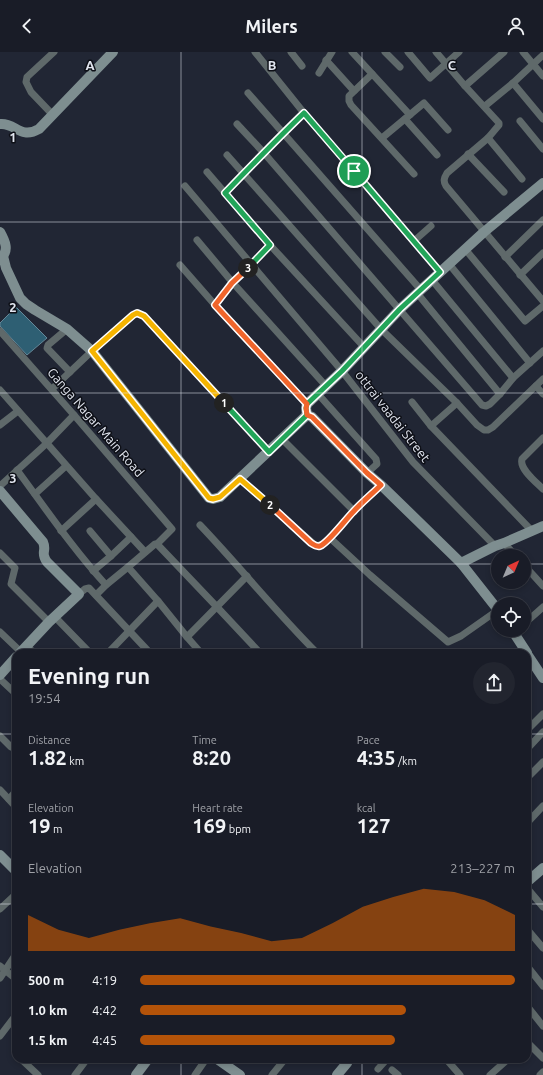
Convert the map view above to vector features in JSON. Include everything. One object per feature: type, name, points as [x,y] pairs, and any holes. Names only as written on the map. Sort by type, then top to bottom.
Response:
[{"type":"street","points":[[52,114],[31,92],[26,82],[27,77],[54,52]]},
{"type":"street","points":[[255,52],[304,113],[440,272]]},
{"type":"street","points":[[291,52],[302,66]]},
{"type":"street","points":[[319,73],[332,52]]},
{"type":"street","points":[[352,52],[372,74],[437,155]]},
{"type":"street","points":[[385,52],[400,67]]},
{"type":"street","points":[[408,52],[430,78],[459,52]]},
{"type":"street","points":[[436,52],[499,123],[488,138],[446,173],[444,182],[520,275],[540,293],[543,301]]},
{"type":"street","points":[[465,86],[504,52]]},
{"type":"street","points":[[523,52],[543,76]]},
{"type":"street","points":[[0,124],[5,124],[21,132],[28,133],[39,128],[108,54]]},
{"type":"street","points":[[485,106],[543,55]]},
{"type":"street","points":[[326,60],[354,92]]},
{"type":"street","points":[[372,74],[349,98],[351,105],[414,174]]},
{"type":"street","points":[[512,83],[543,118]]},
{"type":"street","points":[[248,93],[419,292],[500,394]]},
{"type":"street","points":[[382,138],[424,103],[448,130]]},
{"type":"street","points":[[225,193],[304,113]]},
{"type":"street","points":[[520,121],[543,149]]},
{"type":"street","points":[[237,124],[264,153],[482,405],[486,406],[490,404],[512,378],[543,351]]},
{"type":"street","points":[[488,138],[522,179]]},
{"type":"street","points":[[468,154],[504,192]]},
{"type":"street","points":[[227,155],[381,329],[477,425],[484,430],[488,430],[493,427],[543,379]]},
{"type":"street","points":[[207,172],[270,245],[364,347]]},
{"type":"street","points":[[307,415],[307,404],[342,371],[400,309],[484,232],[543,183]]},
{"type":"street","name":"ottrai vaadai Street","points":[[184,186],[342,371],[413,462],[507,549]]},
{"type":"street","points":[[505,257],[543,220]]},
{"type":"street","points":[[414,241],[431,226]]},
{"type":"street","points":[[0,232],[5,241],[6,249],[2,258],[20,298],[35,310],[67,329],[92,351],[209,498],[213,499],[220,497],[307,415]]},
{"type":"street","points":[[197,240],[232,283],[326,386]]},
{"type":"street","points":[[215,305],[232,283],[270,245]]},
{"type":"street","points":[[465,249],[524,321],[543,306]]},
{"type":"street","points":[[520,275],[543,253]]},
{"type":"street","points":[[449,264],[530,363]]},
{"type":"street","points":[[180,265],[307,404]]},
{"type":"street","points":[[432,280],[512,378]]},
{"type":"street","points":[[52,389],[92,351],[137,313],[144,316],[269,452]]},
{"type":"street","points":[[67,329],[48,345],[47,348],[70,372]]},
{"type":"street","name":"Ganga Nagar Main Road","points":[[0,331],[74,414],[172,529],[157,544]]},
{"type":"street","points":[[536,386],[543,394]]},
{"type":"street","points":[[1,393],[145,552]]},
{"type":"street","points":[[318,394],[376,459],[377,464],[367,473]]},
{"type":"street","points":[[412,402],[431,426],[532,531]]},
{"type":"street","points":[[431,426],[456,403]]},
{"type":"street","points":[[0,425],[18,411]]},
{"type":"street","points":[[0,486],[46,444],[74,414]]},
{"type":"street","points":[[307,415],[312,417],[367,473],[461,563],[491,601]]},
{"type":"street","points":[[543,438],[522,459],[521,463],[522,468],[543,489]]},
{"type":"street","points":[[282,439],[354,510]]},
{"type":"street","points":[[35,494],[66,466]]},
{"type":"street","points":[[17,470],[61,531],[93,572],[106,585]]},
{"type":"street","points":[[240,479],[316,546],[322,544],[330,538],[354,510],[381,485]]},
{"type":"street","points":[[0,491],[43,542],[43,554],[47,562],[80,594]]},
{"type":"street","points":[[61,531],[96,499]]},
{"type":"street","points":[[200,525],[313,649]]},
{"type":"street","points":[[461,563],[500,544],[543,526]]},
{"type":"street","points":[[90,531],[111,556]]},
{"type":"street","points":[[93,572],[131,537]]},
{"type":"street","points":[[330,538],[370,575],[448,642],[461,636],[491,615]]},
{"type":"street","points":[[96,595],[145,552],[157,544],[218,606],[256,649]]},
{"type":"street","points":[[0,553],[15,568],[12,584],[85,649]]},
{"type":"street","points":[[128,567],[198,649]]},
{"type":"street","points":[[531,573],[543,586]]},
{"type":"street","points":[[187,637],[247,576]]},
{"type":"street","points":[[27,649],[52,620],[86,588],[96,595],[146,649]]},
{"type":"street","points":[[112,649],[158,601]]},
{"type":"street","points":[[531,618],[543,607]]},
{"type":"street","points":[[0,632],[20,649]]},
{"type":"street","points":[[518,637],[525,649]]},
{"type":"street","points":[[531,659],[543,678]]},
{"type":"street","points":[[0,675],[12,664]]},
{"type":"street","points":[[0,679],[12,690]]},
{"type":"street","points":[[531,726],[543,714]]},
{"type":"street","points":[[531,745],[543,732]]},
{"type":"street","points":[[0,736],[12,747]]},
{"type":"street","points":[[531,774],[543,762]]},
{"type":"street","points":[[0,790],[12,803]]},
{"type":"street","points":[[8,799],[12,795]]},
{"type":"street","points":[[531,819],[543,806]]},
{"type":"street","points":[[0,855],[12,867]]},
{"type":"street","points":[[531,879],[542,871]]},
{"type":"street","points":[[531,893],[543,907]]},
{"type":"street","points":[[0,909],[12,898]]},
{"type":"street","points":[[531,934],[543,948]]},
{"type":"street","points":[[0,978],[2,968],[12,958]]},
{"type":"street","points":[[2,968],[12,975]]},
{"type":"street","points":[[531,971],[543,986]]},
{"type":"street","points":[[531,1011],[543,1026]]},
{"type":"street","points":[[0,1036],[12,1020]]},
{"type":"street","points":[[531,1046],[543,1058]]},
{"type":"street","points":[[25,1063],[38,1075]]},
{"type":"street","points":[[75,1075],[82,1063]]},
{"type":"street","points":[[136,1075],[145,1063]]},
{"type":"street","points":[[195,1075],[203,1063]]},
{"type":"street","points":[[223,1063],[240,1075]]},
{"type":"street","points":[[272,1075],[282,1063]]},
{"type":"street","points":[[337,1075],[344,1063]]},
{"type":"street","points":[[378,1069],[383,1063]]},
{"type":"street","points":[[450,1063],[460,1075]]},
{"type":"street","points":[[490,1075],[504,1063]]},
{"type":"street","points":[[540,1075],[543,1072]]},
{"type":"water","points":[[16,307],[47,338],[27,355],[0,326],[0,323]]},
{"type":"route","points":[[354,171],[304,113],[225,193],[270,245],[232,283],[215,305],[307,404],[307,415],[310,415],[367,473],[381,485],[354,510],[330,538],[319,546],[316,546],[240,479],[220,497],[216,499],[209,498],[92,351],[133,315],[137,313],[144,316],[269,452],[307,415],[306,408],[307,404],[342,371],[400,309],[440,272],[354,171]]}]
